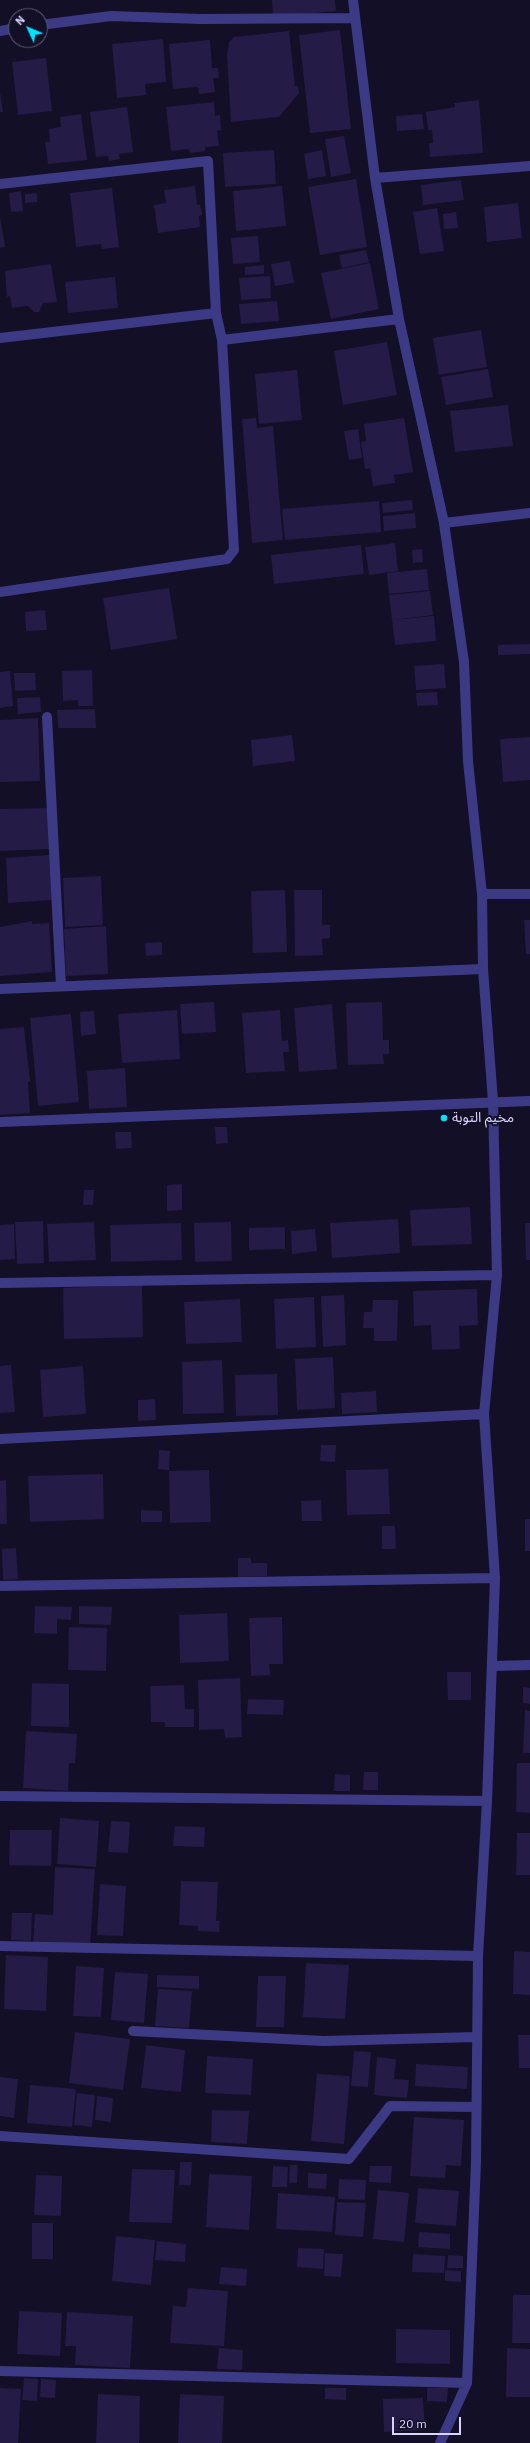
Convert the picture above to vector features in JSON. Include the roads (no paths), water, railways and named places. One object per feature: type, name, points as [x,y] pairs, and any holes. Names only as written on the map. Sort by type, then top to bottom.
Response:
[{"type":"street","points":[[352,0],[375,178],[399,319],[444,523],[464,662],[468,761],[482,894],[483,969],[493,1101],[497,1275],[484,1414],[495,1578],[487,1801],[478,1956],[476,2107],[467,2383],[440,2443]]},
{"type":"street","points":[[48,24],[112,16],[201,19],[354,18]]},
{"type":"street","points":[[0,184],[208,160],[216,313],[222,340],[234,550],[227,559],[0,592]]},
{"type":"street","points":[[375,178],[530,166]]},
{"type":"street","points":[[0,338],[216,313]]},
{"type":"street","points":[[222,340],[399,319]]},
{"type":"street","points":[[444,523],[530,513]]},
{"type":"street","points":[[47,717],[61,986]]},
{"type":"street","points":[[482,894],[530,894]]},
{"type":"street","points":[[0,989],[483,969]]},
{"type":"street","points":[[0,1122],[493,1101],[530,1101]]},
{"type":"street","points":[[0,1283],[497,1275]]},
{"type":"street","points":[[0,1439],[484,1414]]},
{"type":"street","points":[[0,1586],[495,1578]]},
{"type":"street","points":[[493,1666],[530,1666]]},
{"type":"street","points":[[0,1796],[487,1801]]},
{"type":"street","points":[[0,1946],[478,1956]]},
{"type":"street","points":[[133,2031],[323,2041],[477,2037]]},
{"type":"street","points":[[0,2136],[349,2159],[390,2106],[476,2107]]},
{"type":"street","points":[[0,2371],[467,2383]]},
{"type":"place","name":"مخيم التوبة","points":[[444,1118]]}]
